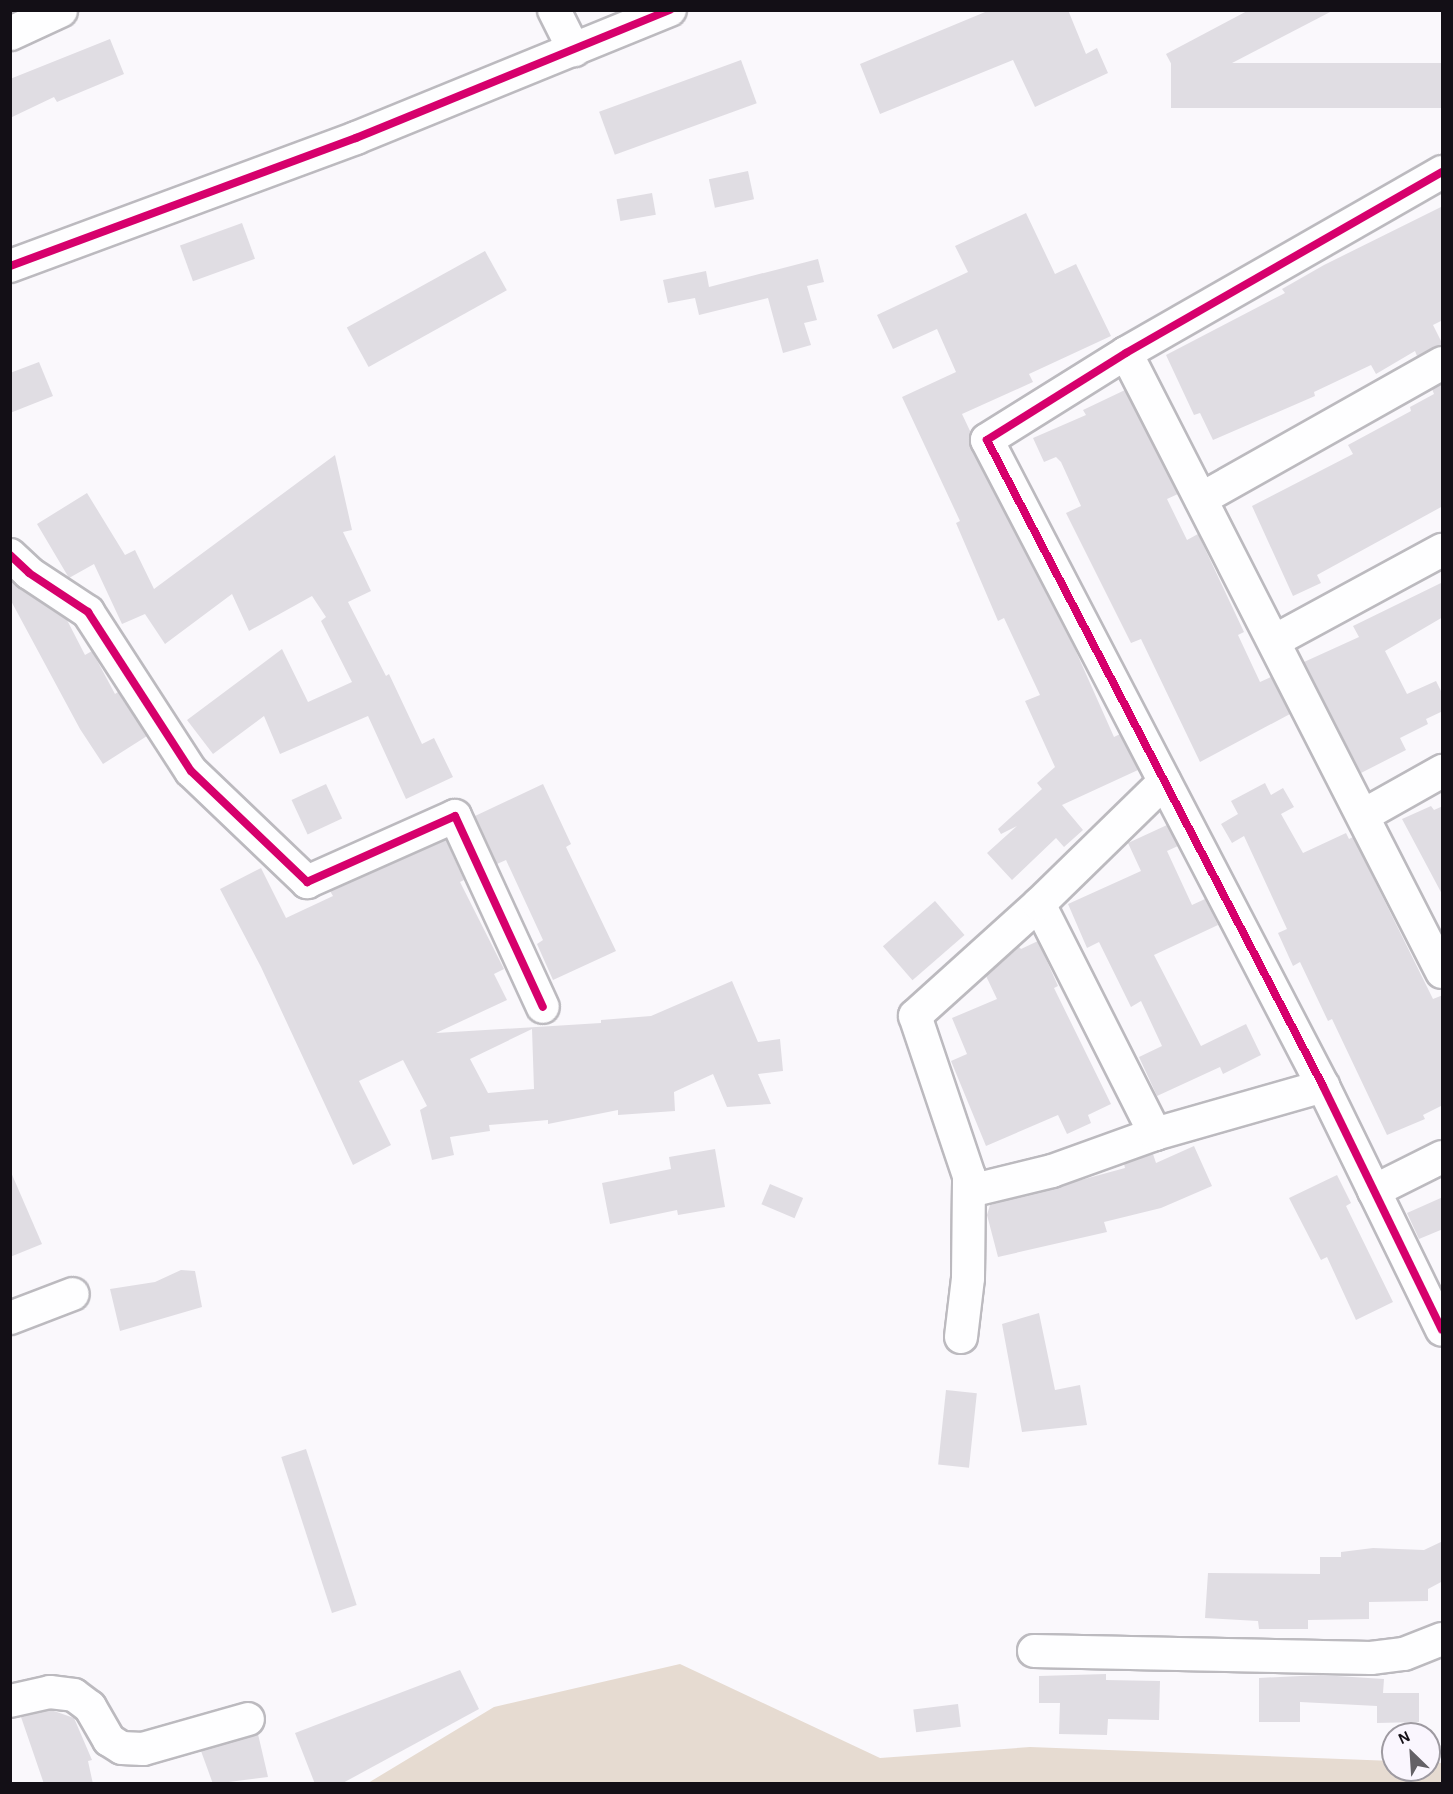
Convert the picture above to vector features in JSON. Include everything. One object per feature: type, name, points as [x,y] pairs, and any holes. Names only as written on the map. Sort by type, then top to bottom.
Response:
[{"type":"main road","points":[[10,33],[60,10]]},
{"type":"street","points":[[554,10],[574,50]]},
{"type":"street","points":[[10,266],[356,138],[670,10]]},
{"type":"street","points":[[1443,172],[1126,353],[987,440],[1323,1086],[1443,1330]]},
{"type":"street","points":[[1126,353],[1276,640],[1441,966]]},
{"type":"street","points":[[1201,498],[1443,363]]},
{"type":"street","points":[[1276,640],[1443,550]]},
{"type":"street","points":[[10,555],[29,573],[88,612],[190,771],[307,882],[455,816],[543,1007]]},
{"type":"street","points":[[1364,815],[1443,771]]},
{"type":"street","points":[[961,1336],[968,1278],[969,1176],[915,1016],[1039,904],[1164,782]]},
{"type":"street","points":[[1039,904],[1155,1134]]},
{"type":"street","points":[[970,1191],[1052,1171],[1155,1134],[1323,1086]]},
{"type":"street","points":[[1374,1191],[1443,1157]]},
{"type":"street","points":[[10,1318],[73,1294]]},
{"type":"street","points":[[1034,1651],[1371,1658],[1404,1654],[1443,1639]]},
{"type":"street","points":[[10,1701],[50,1692],[75,1695],[90,1707],[109,1740],[122,1748],[143,1749],[248,1719]]},
{"type":"shaded area","points":[[680,1664],[880,1758],[1030,1747],[1381,1761],[1381,1782],[1441,1782],[1441,1763],[1442,1783],[368,1783],[494,1707]]},
{"type":"building","points":[[990,10],[1068,10],[1086,54],[1097,48],[1108,73],[1035,107],[1013,60],[880,114],[860,64]]},
{"type":"building","points":[[1249,10],[1334,10],[1184,88],[1166,54]]},
{"type":"building","points":[[110,39],[124,74],[57,102],[54,97],[10,118],[10,79]]},
{"type":"building","points":[[741,60],[757,103],[615,155],[599,112]]},
{"type":"building","points":[[1171,63],[1442,63],[1442,108],[1171,108]]},
{"type":"building","points":[[748,171],[754,199],[715,208],[709,179]]},
{"type":"building","points":[[652,193],[656,215],[620,221],[617,199]]},
{"type":"building","points":[[1443,206],[1443,320],[1433,325],[1443,345],[1417,356],[1415,351],[1376,374],[1371,365],[1314,392],[1315,396],[1213,440],[1200,413],[1194,415],[1166,355],[1285,293],[1282,289],[1324,265]]},
{"type":"building","points":[[1026,213],[1055,274],[1076,264],[1111,336],[1029,374],[1033,382],[962,414],[971,433],[971,448],[1074,647],[1114,737],[1120,734],[1138,770],[1062,805],[1083,830],[1064,847],[1056,838],[1012,880],[987,853],[1017,826],[1001,834],[998,829],[1042,789],[1037,783],[1055,767],[1025,701],[1040,695],[1004,618],[998,621],[956,523],[960,521],[902,397],[956,372],[937,329],[893,349],[877,315],[968,272],[955,246]]},
{"type":"building","points":[[242,223],[255,259],[193,281],[180,246]]},
{"type":"building","points":[[485,251],[507,290],[369,367],[347,328]]},
{"type":"building","points":[[818,259],[824,282],[807,286],[817,320],[804,323],[811,345],[783,353],[768,298],[699,315],[695,298],[668,303],[663,280],[706,271],[709,287]]},
{"type":"building","points":[[39,362],[53,396],[10,413],[10,373]]},
{"type":"building","points":[[1443,383],[1443,506],[1317,575],[1321,583],[1293,596],[1252,506],[1353,454],[1348,445],[1411,411],[1410,407],[1434,394],[1432,389]]},
{"type":"building","points":[[1125,390],[1178,494],[1167,499],[1187,540],[1198,534],[1244,632],[1238,635],[1260,682],[1271,677],[1290,714],[1200,762],[1141,639],[1131,643],[1066,513],[1081,506],[1061,462],[1056,457],[1044,462],[1033,438],[1086,415],[1083,410]]},
{"type":"building","points":[[335,455],[352,530],[343,532],[371,591],[348,602],[386,676],[389,674],[422,744],[434,738],[453,777],[406,799],[368,716],[280,754],[264,716],[213,754],[187,720],[282,649],[308,702],[352,682],[321,621],[326,617],[312,596],[249,631],[232,594],[165,644],[145,614],[122,624],[94,564],[69,578],[37,524],[87,493],[125,555],[135,550],[154,589]]},
{"type":"building","points":[[10,580],[67,620],[85,655],[92,651],[115,694],[118,692],[147,736],[103,764],[80,729],[10,599]]},
{"type":"building","points":[[1443,582],[1443,617],[1385,651],[1407,694],[1436,681],[1443,695],[1443,711],[1426,719],[1428,724],[1400,738],[1406,750],[1361,773],[1304,662],[1359,637],[1353,626]]},
{"type":"building","points":[[1265,783],[1271,795],[1283,788],[1294,807],[1281,814],[1303,853],[1346,833],[1349,839],[1353,837],[1433,999],[1443,995],[1443,1105],[1423,1115],[1425,1119],[1387,1135],[1332,1019],[1328,1021],[1300,962],[1293,966],[1278,933],[1287,929],[1244,836],[1232,843],[1221,824],[1238,814],[1231,801]]},
{"type":"building","points":[[326,784],[342,818],[308,834],[292,800]]},
{"type":"building","points":[[543,784],[571,844],[566,847],[616,951],[553,980],[537,944],[543,940],[506,860],[497,864],[475,816]]},
{"type":"building","points":[[1431,806],[1434,810],[1443,806],[1443,896],[1402,819]]},
{"type":"building","points":[[1167,825],[1178,846],[1167,851],[1192,905],[1205,899],[1218,925],[1154,955],[1201,1046],[1246,1024],[1261,1055],[1223,1074],[1220,1067],[1157,1096],[1139,1057],[1162,1046],[1141,1001],[1131,1007],[1099,942],[1087,948],[1068,904],[1141,871],[1128,843]]},
{"type":"building","points":[[446,840],[464,880],[460,882],[504,969],[494,974],[507,1000],[436,1033],[601,1023],[601,1020],[651,1016],[732,981],[758,1042],[780,1039],[783,1071],[758,1074],[771,1104],[727,1107],[713,1074],[674,1092],[675,1111],[618,1115],[618,1110],[548,1124],[548,1120],[489,1125],[490,1131],[450,1137],[454,1155],[432,1160],[420,1110],[427,1106],[403,1060],[359,1081],[391,1145],[353,1165],[261,967],[220,889],[261,868],[286,918],[333,896],[330,891]],"holes":[[[532,1029],[534,1089],[488,1093],[470,1059]]]},
{"type":"building","points":[[935,901],[965,935],[912,980],[883,946]]},
{"type":"building","points":[[1038,941],[1058,986],[1054,988],[1111,1104],[1088,1115],[1091,1123],[1067,1134],[1058,1115],[986,1146],[951,1061],[967,1054],[952,1018],[997,999],[986,976],[1019,947],[1021,949]]},
{"type":"building","points":[[1194,1146],[1212,1186],[1161,1208],[1104,1222],[1107,1232],[998,1257],[987,1215],[990,1205],[1125,1168],[1124,1164],[1153,1154],[1156,1163]]},
{"type":"building","points":[[715,1149],[725,1207],[678,1215],[677,1210],[610,1224],[602,1183],[671,1169],[669,1157]]},
{"type":"building","points":[[10,1170],[42,1244],[10,1257]]},
{"type":"building","points":[[1337,1175],[1351,1203],[1346,1206],[1393,1302],[1356,1320],[1327,1257],[1321,1260],[1289,1198]]},
{"type":"building","points":[[770,1184],[803,1198],[795,1218],[761,1204]]},
{"type":"building","points":[[1443,1197],[1443,1229],[1419,1239],[1407,1213]]},
{"type":"building","points":[[181,1270],[195,1271],[202,1307],[120,1331],[110,1289],[155,1282]]},
{"type":"building","points":[[1039,1313],[1055,1390],[1080,1385],[1087,1425],[1022,1432],[1002,1324]]},
{"type":"building","points":[[946,1390],[977,1393],[969,1468],[938,1465]]},
{"type":"building","points":[[306,1449],[357,1605],[332,1613],[281,1457]]},
{"type":"building","points":[[1443,1541],[1443,1581],[1428,1589],[1428,1601],[1369,1602],[1369,1619],[1308,1620],[1308,1629],[1259,1629],[1258,1621],[1205,1618],[1208,1573],[1320,1574],[1320,1557],[1341,1557],[1341,1552],[1373,1548],[1424,1550]]},
{"type":"building","points":[[460,1670],[479,1709],[341,1784],[315,1784],[295,1733]]},
{"type":"building","points":[[1106,1674],[1106,1680],[1160,1681],[1159,1720],[1108,1719],[1107,1735],[1059,1734],[1060,1703],[1039,1703],[1039,1676]]},
{"type":"building","points":[[1321,1675],[1384,1679],[1383,1693],[1419,1693],[1419,1722],[1377,1723],[1377,1706],[1300,1702],[1300,1722],[1259,1722],[1259,1678]]},
{"type":"building","points":[[958,1704],[961,1727],[916,1732],[913,1709]]},
{"type":"building","points":[[51,1710],[74,1718],[92,1760],[88,1761],[93,1784],[44,1784],[21,1717]]},
{"type":"building","points":[[258,1734],[268,1777],[213,1784],[201,1751]]},
{"type":"cycle path","points":[[10,266],[356,138],[670,10]]},
{"type":"cycle path","points":[[1442,172],[1126,353],[987,440],[1323,1086],[1442,1330]]},
{"type":"cycle path","points":[[10,555],[29,573],[88,612],[191,771],[307,882],[455,816],[543,1007]]}]
